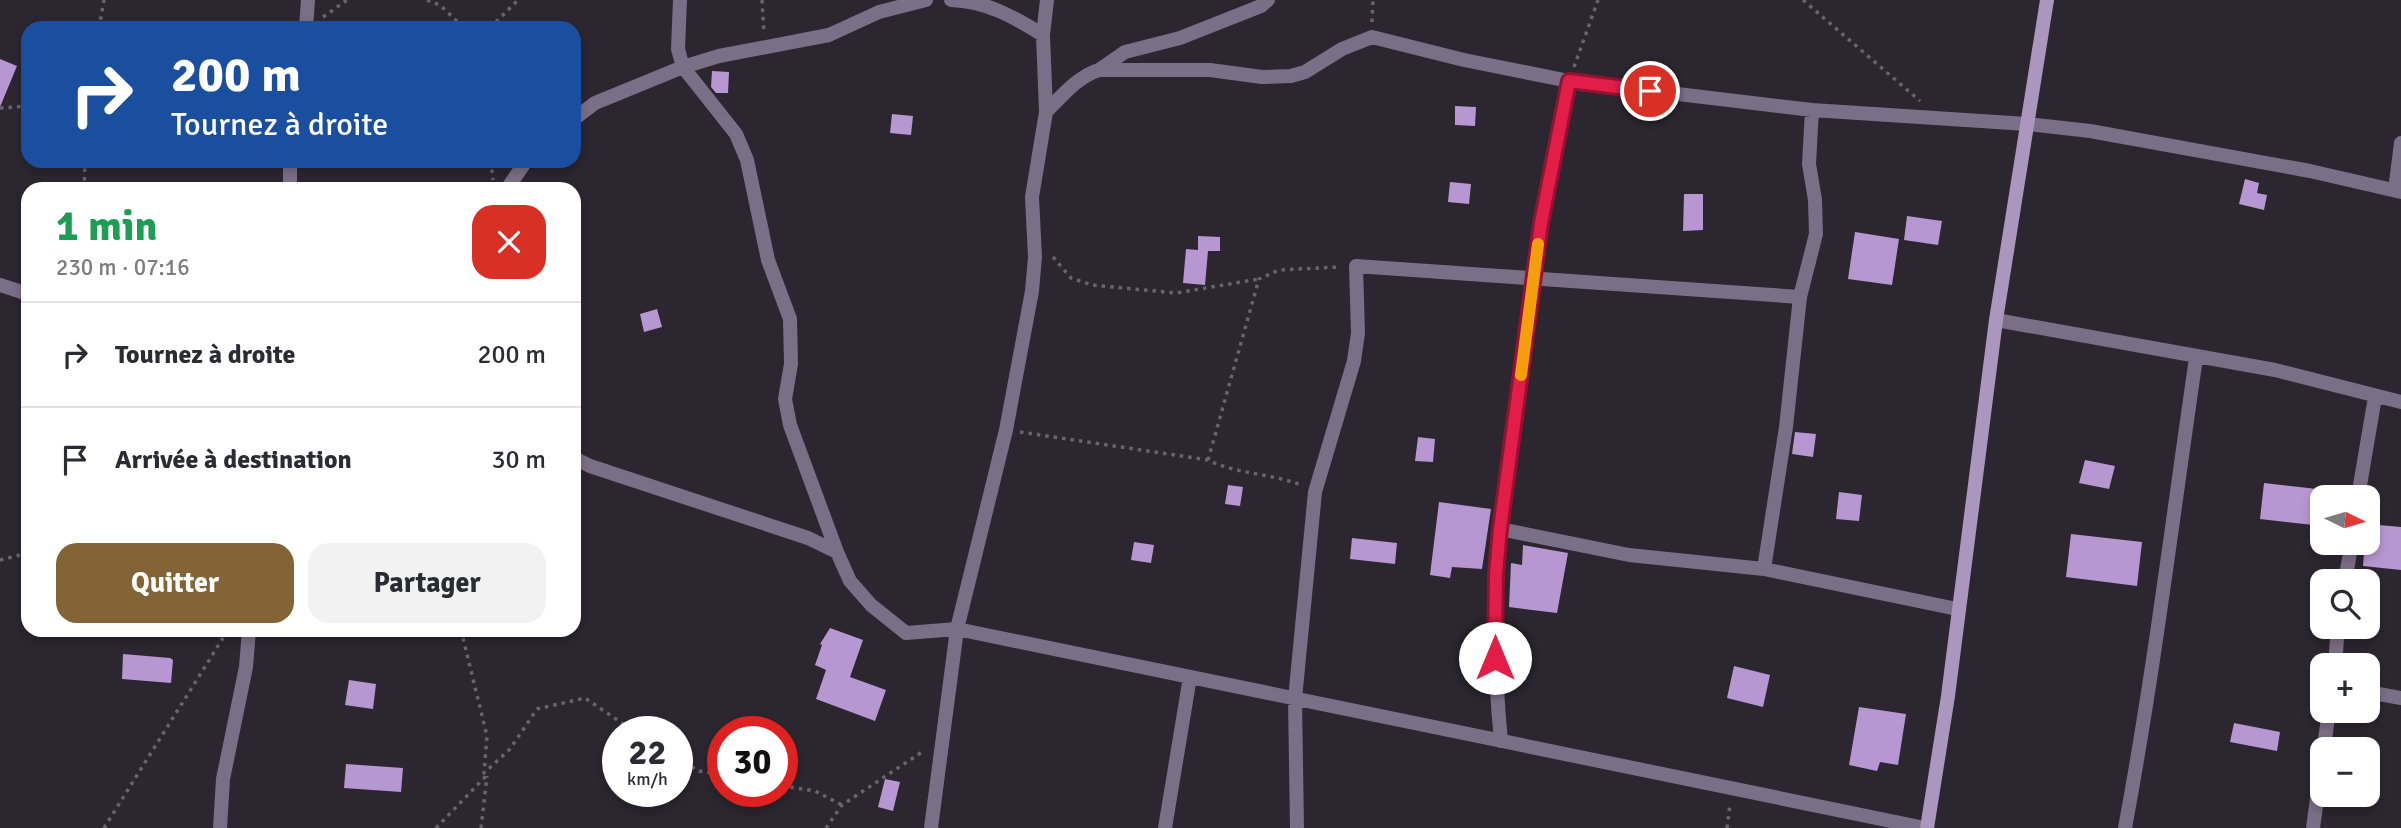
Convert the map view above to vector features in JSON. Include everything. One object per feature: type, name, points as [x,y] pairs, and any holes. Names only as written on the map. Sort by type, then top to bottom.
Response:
[{"type":"street","points":[[306,21],[307,0]]},
{"type":"street","points":[[680,0],[678,49],[683,67],[736,134],[747,160],[768,260],[790,319],[791,364],[785,399],[790,425],[836,552],[850,581],[871,605],[906,633],[957,629],[1926,828],[1948,696],[1996,320],[2047,0]]},
{"type":"street","points":[[581,113],[595,103],[683,67],[719,56],[830,35],[879,12],[926,0]]},
{"type":"street","points":[[951,0],[984,5],[1009,15],[1043,35]]},
{"type":"street","points":[[931,828],[957,629],[1006,430],[1032,291],[1035,257],[1032,197],[1046,112],[1043,35],[1047,0]]},
{"type":"street","points":[[1046,112],[1078,80],[1099,70],[1125,52],[1180,38],[1261,6],[1268,0]]},
{"type":"street","points":[[1099,70],[1210,70],[1262,77],[1291,76],[1305,72],[1342,49],[1372,37],[1464,60],[1569,81],[1812,110],[2027,124],[2140,140],[2310,171],[2398,191],[2401,143]]},
{"type":"street","points":[[1501,741],[1495,671],[1496,574],[1500,529],[1541,223],[1569,81]]},
{"type":"street","points":[[1764,569],[1786,427],[1800,297],[1816,234],[1815,200],[1809,164],[1812,110]]},
{"type":"street","points":[[1297,828],[1295,699],[1315,492],[1354,361],[1358,332],[1356,266],[1533,276],[1800,297]]},
{"type":"street","points":[[0,285],[21,292]]},
{"type":"street","points":[[1996,320],[2196,358],[2275,370],[2401,402]]},
{"type":"street","points":[[2125,828],[2151,685],[2196,358]]},
{"type":"street","points":[[2360,485],[2375,397]]},
{"type":"street","points":[[581,462],[808,538],[836,552]]},
{"type":"street","points":[[1500,529],[1629,555],[1764,569],[1958,609]]},
{"type":"street","points":[[220,828],[223,779],[246,667],[248,637]]},
{"type":"street","points":[[1165,828],[1190,677]]},
{"type":"street","points":[[2380,694],[2401,698]]},
{"type":"street","points":[[2313,828],[2327,723]]},
{"type":"path","points":[[100,21],[104,0]]},
{"type":"path","points":[[316,21],[347,0]]},
{"type":"path","points":[[427,0],[440,5],[457,21]]},
{"type":"path","points":[[497,21],[518,0]]},
{"type":"path","points":[[762,0],[765,49]]},
{"type":"path","points":[[1372,37],[1373,0]]},
{"type":"path","points":[[1569,81],[1598,0]]},
{"type":"path","points":[[1803,0],[1943,120]]},
{"type":"path","points":[[0,108],[21,106]]},
{"type":"path","points":[[1049,252],[1072,278],[1092,285],[1176,293],[1259,279],[1279,270],[1356,266]]},
{"type":"path","points":[[1208,460],[1259,279]]},
{"type":"path","points":[[1006,430],[1208,460],[1230,471],[1290,481],[1315,492]]},
{"type":"path","points":[[0,560],[21,556]]},
{"type":"path","points":[[104,828],[224,637]]},
{"type":"path","points":[[463,637],[487,736],[481,828]]},
{"type":"path","points":[[436,828],[510,749],[537,709],[585,698],[611,716]]},
{"type":"path","points":[[826,828],[842,805],[941,739]]},
{"type":"path","points":[[798,788],[815,791],[842,805]]},
{"type":"path","points":[[1727,828],[1732,788]]},
{"type":"building","points":[[0,59],[17,66],[0,107]]},
{"type":"building","points":[[712,71],[729,72],[728,93],[716,93],[711,87]]},
{"type":"building","points":[[1455,106],[1476,107],[1475,126],[1455,125]]},
{"type":"building","points":[[892,114],[913,116],[911,135],[890,133]]},
{"type":"building","points":[[2245,179],[2259,183],[2257,193],[2267,195],[2264,210],[2239,204]]},
{"type":"building","points":[[1450,182],[1471,184],[1469,204],[1448,202]]},
{"type":"building","points":[[1684,194],[1703,194],[1703,230],[1683,231]]},
{"type":"building","points":[[1907,216],[1942,221],[1938,245],[1904,240]]},
{"type":"building","points":[[1855,232],[1899,239],[1892,285],[1848,279]]},
{"type":"building","points":[[1198,236],[1220,237],[1220,251],[1208,251],[1205,285],[1183,283],[1186,249],[1198,250]]},
{"type":"building","points":[[657,309],[662,327],[644,332],[640,314]]},
{"type":"building","points":[[1795,432],[1816,434],[1813,457],[1792,454]]},
{"type":"building","points":[[1418,437],[1435,439],[1433,462],[1415,461]]},
{"type":"building","points":[[2085,460],[2115,466],[2109,489],[2079,483]]},
{"type":"building","points":[[2264,483],[2310,488],[2310,525],[2260,519]]},
{"type":"building","points":[[1228,485],[1243,487],[1240,506],[1225,504]]},
{"type":"building","points":[[1839,492],[1862,495],[1859,521],[1836,519]]},
{"type":"building","points":[[1439,502],[1491,509],[1482,569],[1452,567],[1450,578],[1430,575]]},
{"type":"building","points":[[2380,525],[2401,527],[2401,570],[2363,566],[2364,555],[2380,555]]},
{"type":"building","points":[[2071,534],[2142,542],[2137,586],[2066,577]]},
{"type":"building","points":[[1352,538],[1397,543],[1395,564],[1350,559]]},
{"type":"building","points":[[1134,542],[1154,545],[1151,563],[1131,560]]},
{"type":"building","points":[[1523,545],[1568,553],[1557,613],[1509,607],[1511,563],[1522,565]]},
{"type":"building","points":[[830,628],[863,640],[850,677],[886,690],[875,721],[816,699],[826,670],[815,665],[822,645],[820,644]]},
{"type":"building","points":[[123,654],[170,658],[173,660],[171,683],[122,679]]},
{"type":"building","points":[[1734,666],[1770,675],[1763,707],[1727,698]]},
{"type":"building","points":[[349,680],[376,684],[373,709],[345,705]]},
{"type":"building","points":[[1859,707],[1906,714],[1898,765],[1880,762],[1877,771],[1849,765]]},
{"type":"building","points":[[2234,723],[2280,732],[2277,751],[2230,742]]},
{"type":"building","points":[[346,764],[403,768],[401,792],[344,788]]},
{"type":"building","points":[[885,779],[900,782],[893,811],[878,807]]},
{"type":"slow traffic","points":[[1521,375],[1538,244]]},
{"type":"route","points":[[1495,658],[1496,574],[1500,529],[1541,223],[1569,81],[1650,91]]}]
